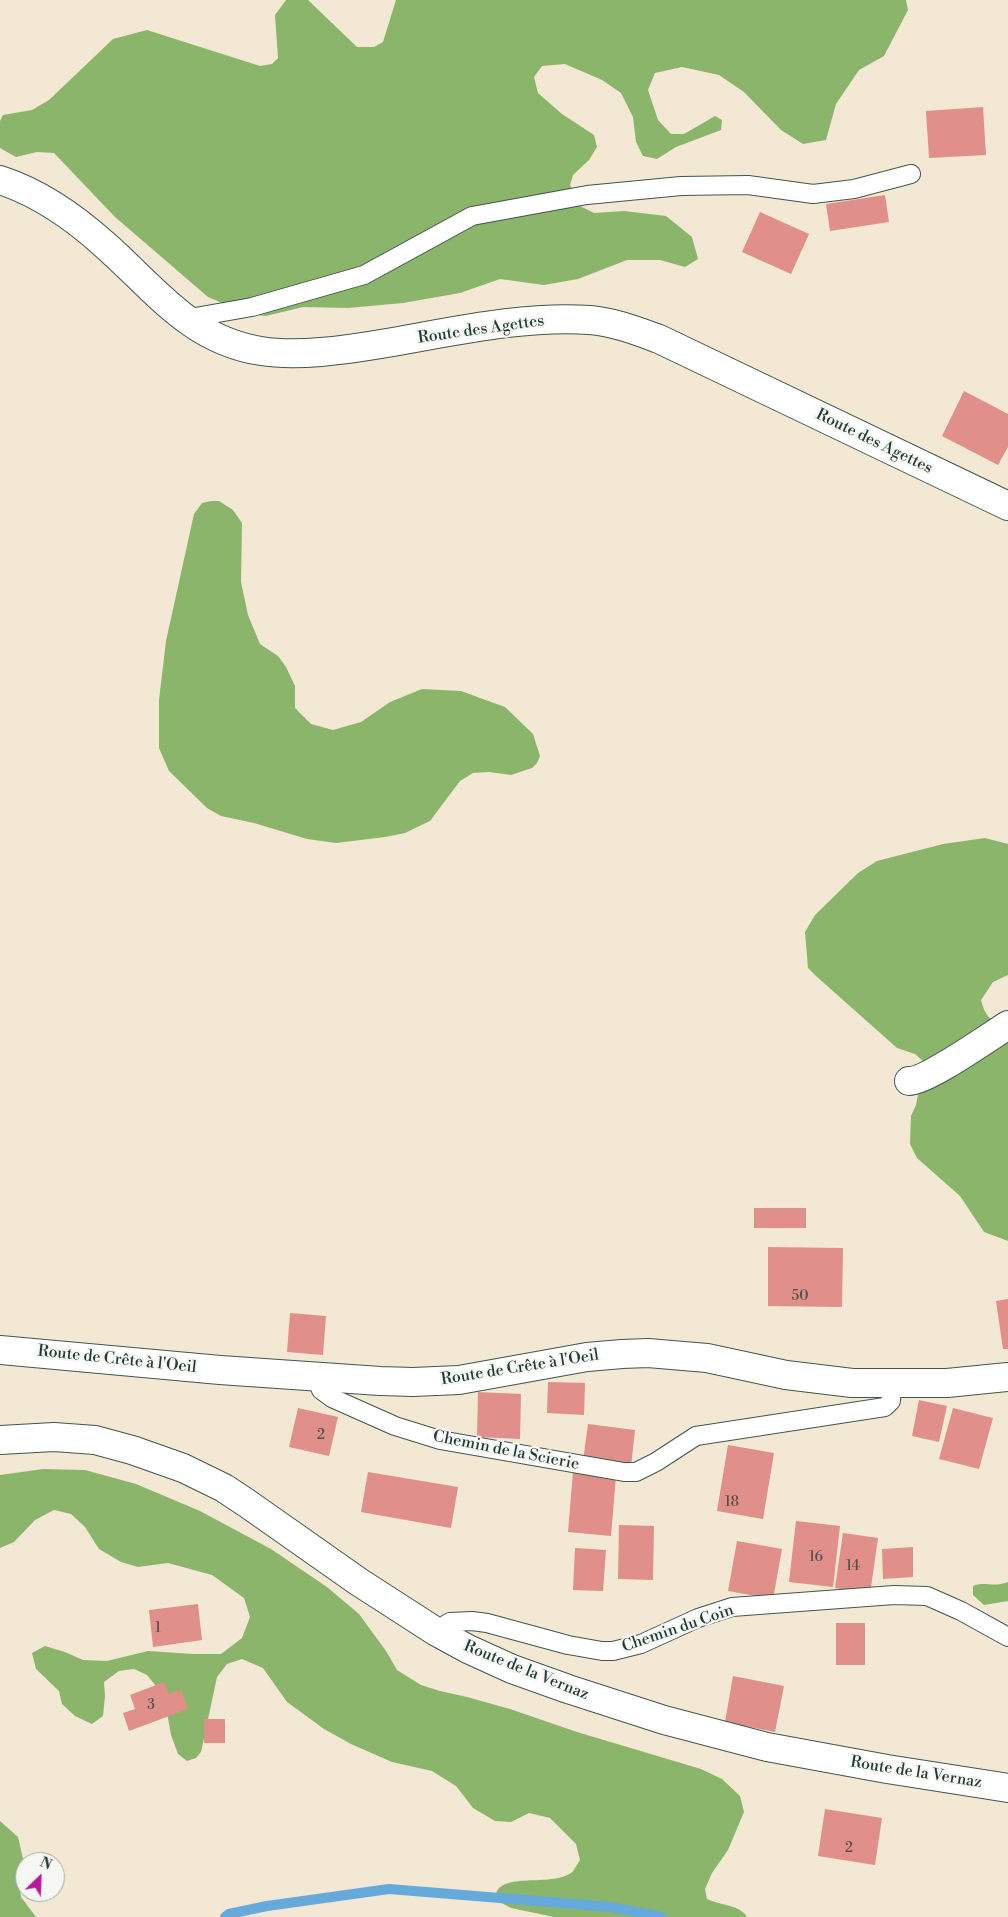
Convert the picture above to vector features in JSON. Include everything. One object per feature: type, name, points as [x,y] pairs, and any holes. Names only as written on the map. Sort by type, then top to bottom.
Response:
[{"type":"street","name":"Route des Agettes","points":[[0,180],[42,198],[70,216],[105,245],[184,319],[230,345],[262,352],[347,350],[515,322],[592,320],[626,328],[659,339],[1008,506]]},
{"type":"street","points":[[909,1081],[914,1081],[936,1071],[1008,1025]]},
{"type":"street","name":"Route de Crête à l'Oeil","points":[[0,1350],[380,1382],[445,1381],[475,1378],[580,1358],[648,1353],[707,1358],[806,1378],[852,1383],[947,1383],[1008,1377]]},
{"type":"street","name":"Route de la Vernaz","points":[[0,1440],[54,1437],[95,1440],[132,1450],[183,1468],[224,1488],[359,1582],[435,1631],[468,1649],[520,1672],[618,1706],[726,1737],[815,1756],[888,1770],[1008,1788]]},
{"type":"lane","points":[[184,319],[252,307],[364,275],[472,216],[587,195],[681,186],[748,185],[813,194],[854,189],[911,174]]},
{"type":"lane","name":"Chemin de la Scierie","points":[[316,1377],[321,1390],[332,1398],[395,1426],[440,1440],[624,1472],[636,1472],[656,1462],[696,1436],[885,1408],[891,1401],[892,1384]]},
{"type":"lane","name":"Chemin du Coin","points":[[435,1631],[450,1622],[472,1620],[487,1622],[568,1644],[602,1651],[613,1651],[641,1644],[698,1618],[732,1607],[894,1595],[927,1596],[960,1611],[1008,1637]]},
{"type":"green space","points":[[286,0],[308,0],[357,47],[374,47],[383,42],[396,0],[906,0],[908,10],[884,56],[859,70],[836,104],[826,140],[803,144],[781,130],[744,92],[719,75],[682,67],[655,73],[648,90],[658,120],[671,134],[684,134],[715,116],[722,120],[721,130],[676,147],[657,159],[643,156],[636,142],[633,117],[621,93],[602,80],[565,64],[542,66],[534,77],[538,93],[562,114],[594,135],[597,147],[589,160],[573,175],[570,185],[580,206],[594,213],[624,211],[666,216],[692,237],[698,259],[685,267],[660,260],[627,260],[578,279],[544,285],[500,279],[460,293],[403,303],[348,308],[303,307],[266,316],[248,314],[208,297],[115,217],[54,153],[37,152],[16,157],[0,148],[0,121],[3,115],[32,110],[49,100],[113,39],[147,30],[260,66],[272,64],[278,58],[275,15]]},
{"type":"green space","points":[[219,501],[233,510],[242,523],[241,582],[248,615],[260,644],[278,656],[286,667],[295,686],[295,708],[311,724],[333,730],[361,722],[390,702],[422,689],[461,691],[505,707],[533,734],[540,756],[537,763],[532,768],[511,775],[489,772],[473,773],[460,781],[430,821],[405,833],[385,837],[336,843],[307,839],[254,823],[221,816],[207,808],[169,771],[159,748],[159,700],[166,641],[194,514],[202,503]]},
{"type":"green space","points":[[985,838],[1008,844],[1008,975],[993,982],[981,1000],[987,1015],[997,1023],[1008,1028],[1008,1241],[984,1232],[960,1196],[917,1158],[910,1144],[911,1116],[916,1105],[924,1062],[915,1054],[897,1048],[808,968],[805,932],[815,915],[858,873],[877,861],[943,844]]},
{"type":"green space","points":[[43,1469],[85,1470],[136,1484],[200,1511],[271,1549],[327,1587],[359,1614],[386,1651],[397,1670],[421,1685],[510,1709],[577,1732],[701,1769],[722,1779],[740,1796],[744,1812],[728,1850],[712,1873],[705,1889],[707,1899],[740,1910],[747,1917],[554,1917],[511,1908],[500,1902],[496,1894],[500,1887],[517,1881],[562,1877],[572,1872],[580,1860],[576,1844],[550,1818],[529,1813],[511,1822],[495,1821],[473,1808],[456,1786],[432,1771],[392,1762],[351,1744],[324,1729],[287,1702],[263,1668],[242,1659],[227,1664],[217,1677],[201,1752],[196,1758],[187,1761],[178,1754],[171,1735],[164,1696],[147,1675],[134,1669],[119,1671],[104,1682],[103,1716],[92,1724],[75,1716],[62,1704],[59,1691],[36,1669],[32,1653],[45,1646],[83,1660],[107,1661],[148,1651],[221,1654],[242,1638],[250,1617],[244,1598],[212,1575],[168,1563],[138,1567],[121,1562],[99,1549],[85,1527],[71,1514],[54,1510],[35,1520],[14,1542],[0,1548],[0,1475]]},
{"type":"green space","points":[[1008,1582],[1008,1601],[984,1605],[973,1595],[973,1586]]},
{"type":"green space","points":[[0,1821],[18,1837],[21,1852],[15,1852],[15,1902],[25,1902],[36,1917],[0,1917]]},
{"type":"building","points":[[983,107],[986,155],[929,158],[926,111]]},
{"type":"building","points":[[885,195],[889,222],[830,231],[826,204]]},
{"type":"building","points":[[760,212],[809,234],[791,274],[742,252]]},
{"type":"building","points":[[964,391],[1008,414],[1008,447],[998,465],[942,436]]},
{"type":"building","points":[[754,1208],[806,1208],[806,1228],[754,1228]]},
{"type":"building","points":[[768,1247],[843,1248],[842,1307],[768,1306]]},
{"type":"building","points":[[1008,1299],[1008,1349],[1003,1349],[996,1301]]},
{"type":"building","points":[[290,1313],[326,1316],[323,1355],[287,1352]]},
{"type":"building","points":[[548,1382],[585,1383],[584,1415],[547,1413]]},
{"type":"building","points":[[478,1392],[521,1394],[520,1439],[477,1437]]},
{"type":"building","points":[[919,1400],[947,1406],[939,1442],[912,1436]]},
{"type":"building","points":[[298,1408],[338,1417],[329,1456],[289,1447]]},
{"type":"building","points":[[953,1408],[993,1418],[979,1469],[939,1459]]},
{"type":"building","points":[[588,1424],[635,1430],[631,1467],[583,1461]]},
{"type":"building","points":[[728,1445],[774,1453],[763,1519],[717,1511]]},
{"type":"building","points":[[368,1472],[458,1487],[451,1528],[361,1512]]},
{"type":"building","points":[[573,1472],[616,1476],[611,1536],[568,1532]]},
{"type":"building","points":[[796,1521],[840,1526],[833,1587],[789,1582]]},
{"type":"building","points":[[619,1525],[654,1526],[653,1580],[618,1579]]},
{"type":"building","points":[[843,1533],[878,1538],[870,1594],[835,1588]]},
{"type":"building","points":[[737,1541],[782,1549],[773,1599],[728,1591]]},
{"type":"building","points":[[913,1547],[913,1577],[883,1579],[882,1549]]},
{"type":"building","points":[[575,1548],[606,1550],[603,1591],[573,1590]]},
{"type":"building","points":[[198,1604],[202,1640],[153,1647],[149,1610]]},
{"type":"building","points":[[836,1623],[865,1623],[865,1665],[836,1665]]},
{"type":"building","points":[[733,1676],[784,1686],[775,1732],[725,1722]]},
{"type":"building","points":[[164,1682],[169,1694],[181,1690],[188,1709],[129,1731],[123,1713],[135,1709],[130,1695]]},
{"type":"building","points":[[204,1719],[225,1719],[225,1743],[204,1743]]},
{"type":"building","points":[[825,1809],[882,1818],[875,1865],[818,1856]]},
{"type":"waterway","points":[[225,1917],[229,1914],[267,1906],[389,1889],[611,1907],[662,1917]]}]
